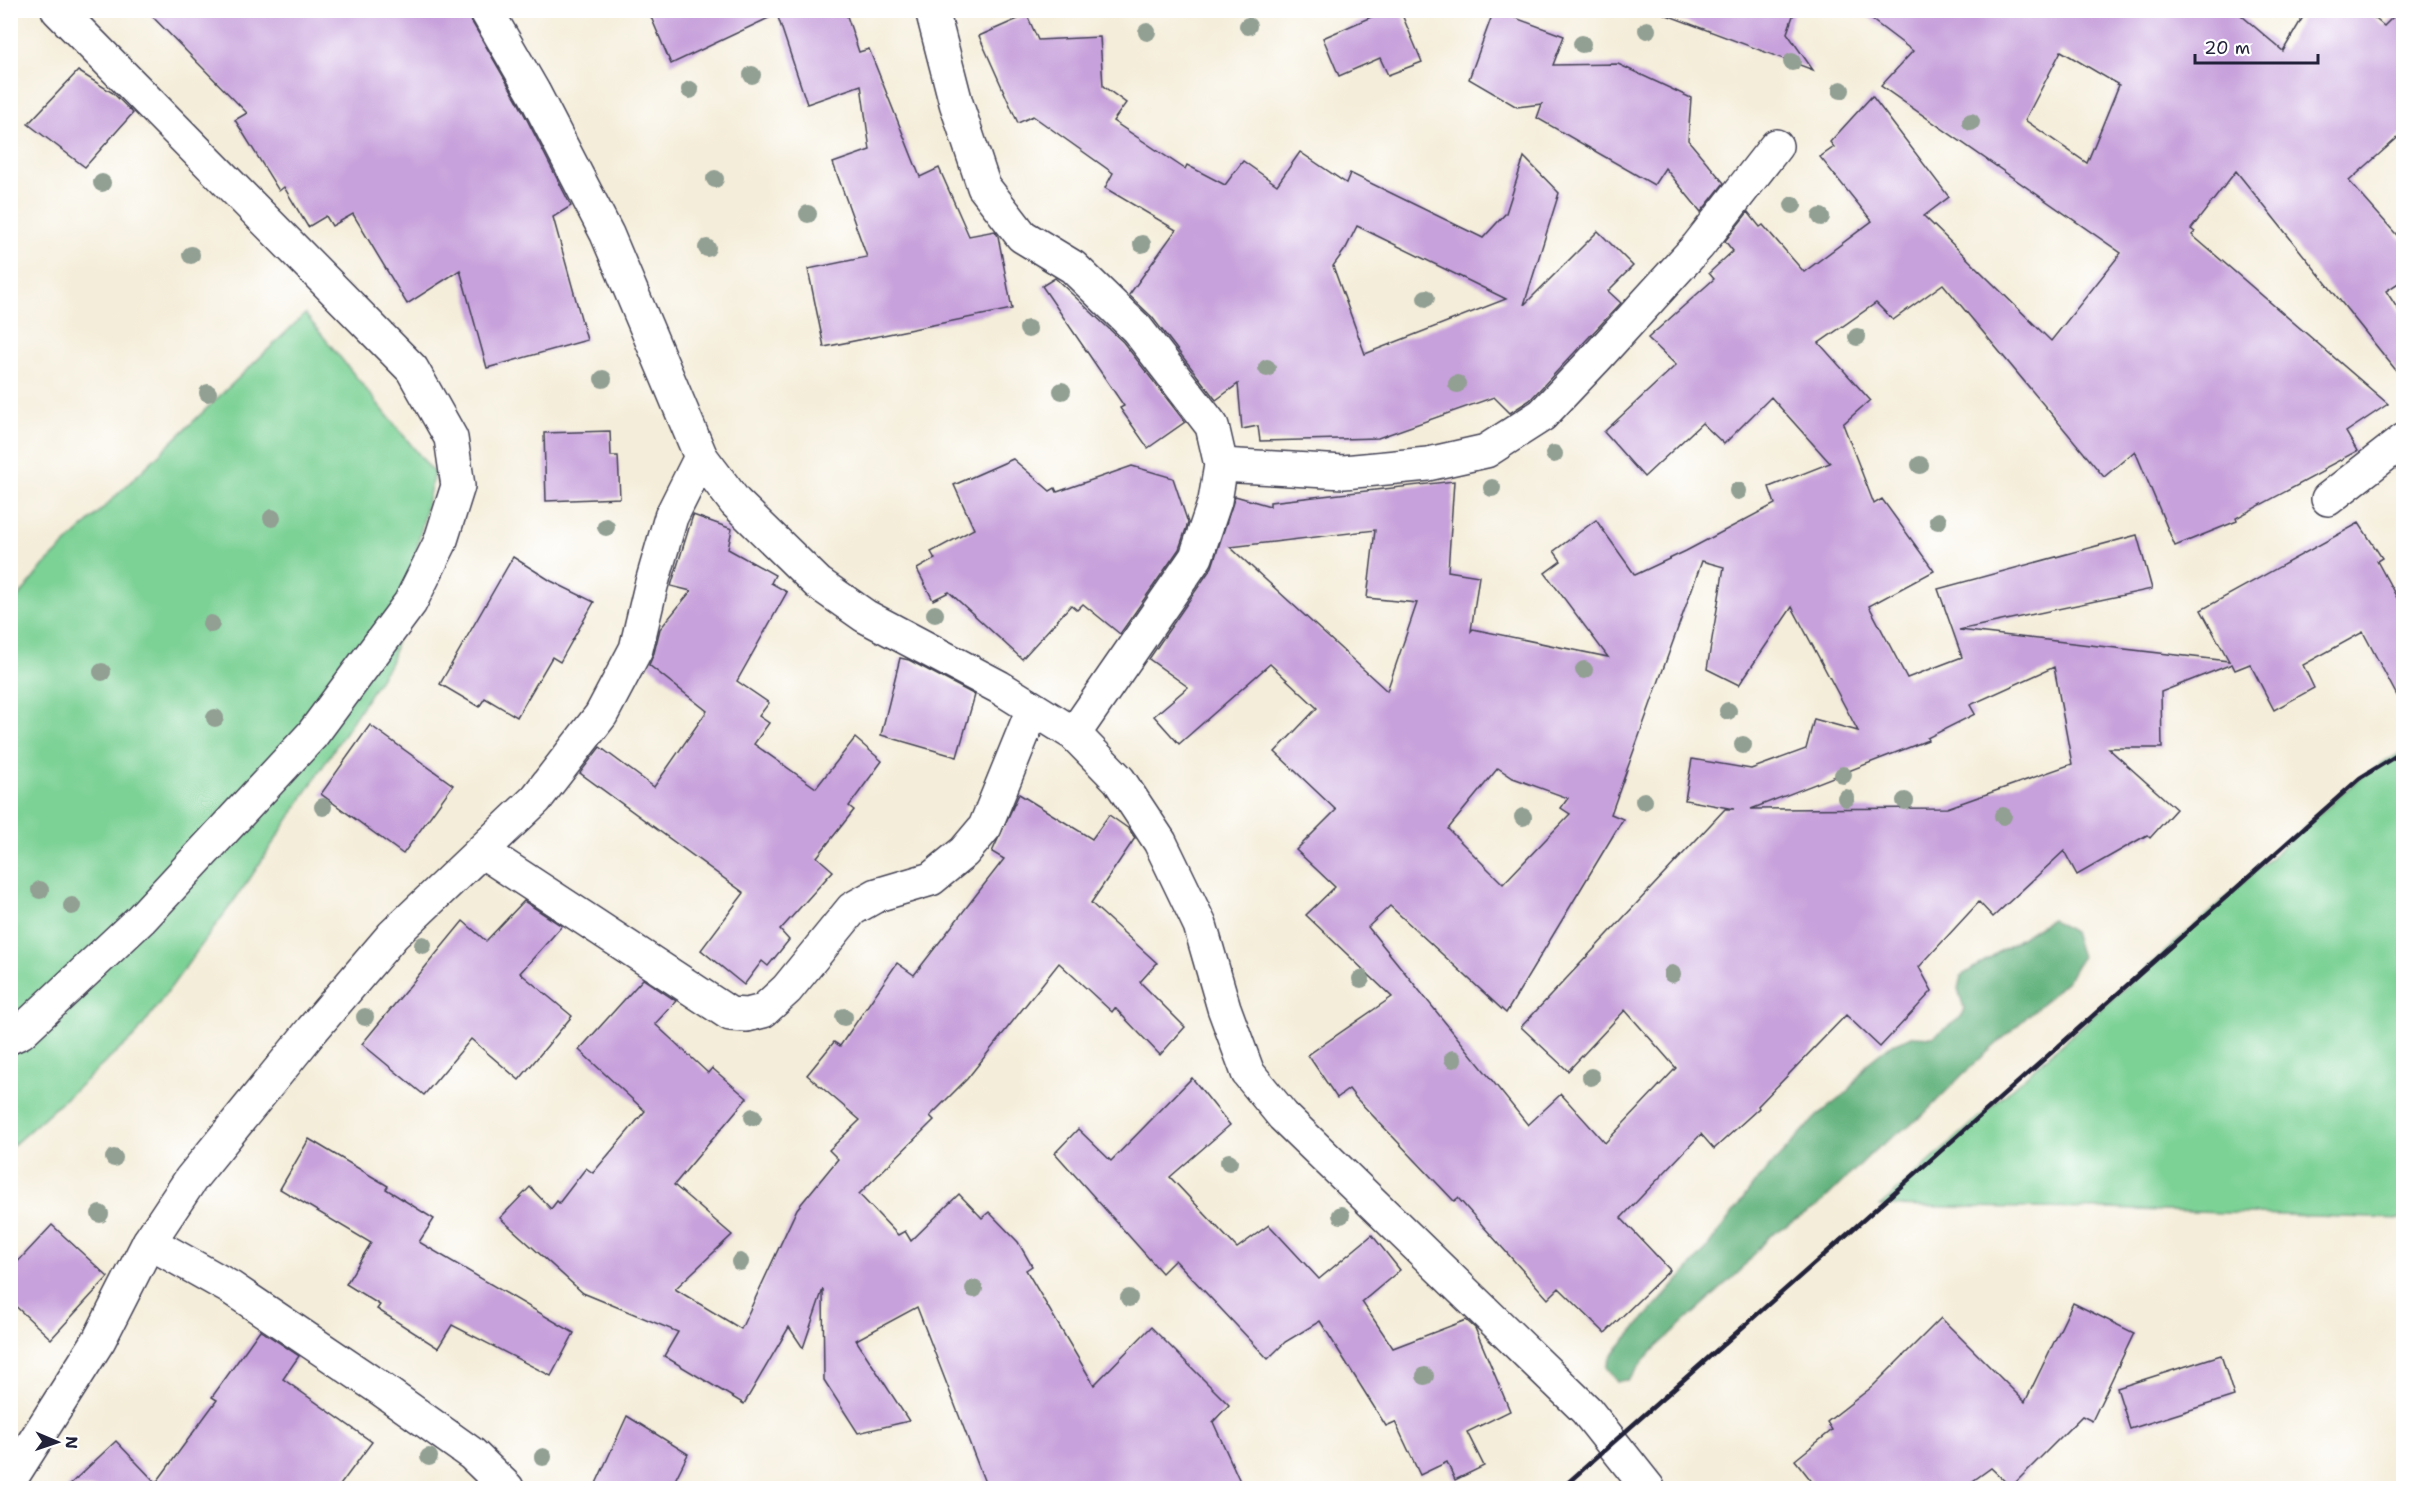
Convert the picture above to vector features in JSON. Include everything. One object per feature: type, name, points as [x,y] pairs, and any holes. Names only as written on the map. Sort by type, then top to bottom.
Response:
[{"type":"street","points":[[10,1037],[21,1032],[141,919],[312,735],[410,603],[440,543],[458,486],[451,438],[412,369],[58,10]]},
{"type":"street","points":[[486,10],[534,93],[607,234],[701,457],[735,502],[818,583],[865,616],[999,687],[1074,734],[1119,780],[1160,842],[1200,925],[1224,1008],[1248,1073],[1283,1116],[1586,1410],[1648,1488]]},
{"type":"street","points":[[932,10],[956,103],[984,187],[1022,236],[1074,267],[1137,329],[1212,426],[1221,465],[1215,501],[1196,557],[1074,734]]},
{"type":"street","points":[[1221,465],[1344,472],[1428,464],[1486,451],[1542,415],[1698,246],[1776,146]]},
{"type":"street","points":[[2328,499],[2403,440]]},
{"type":"street","points":[[10,1480],[99,1340],[148,1242],[191,1179],[393,935],[483,852],[536,799],[600,715],[636,649],[671,517],[701,457]]},
{"type":"street","points":[[483,852],[730,1014],[747,1016],[763,1011],[787,989],[852,909],[877,895],[931,879],[964,852],[985,827],[1033,708]]},
{"type":"street","points":[[148,1242],[231,1288],[381,1389],[472,1454],[507,1488]]},
{"type":"green space","points":[[305,314],[434,473],[392,660],[249,880],[136,1035],[11,1147],[10,608],[43,566]]},
{"type":"green space","points":[[2403,751],[2403,1219],[2107,1209],[1880,1206],[2360,778]]},
{"type":"green space","points":[[2051,919],[2073,932],[2081,957],[2068,980],[1963,1074],[1922,1116],[1875,1150],[1818,1206],[1768,1237],[1739,1272],[1649,1354],[1628,1380],[1617,1381],[1606,1367],[1611,1356],[1704,1252],[1754,1184],[1817,1116],[1848,1092],[1868,1063],[1892,1044],[1913,1036],[1933,1037],[1961,1017],[1964,1008],[1958,989],[1961,976]]},
{"type":"building","points":[[146,10],[465,10],[518,102],[571,206],[553,217],[587,340],[487,368],[460,270],[407,304],[353,214],[332,226],[326,216],[308,227],[284,187],[279,191],[235,120],[247,113]]},
{"type":"building","points":[[648,10],[845,10],[859,52],[869,49],[920,177],[939,168],[969,236],[995,231],[998,236],[1012,309],[824,347],[808,269],[867,257],[833,163],[870,150],[861,85],[807,104],[777,14],[671,64]]},
{"type":"building","points":[[1387,10],[1400,10],[1422,62],[1388,75],[1380,58],[1339,76],[1323,38]]},
{"type":"building","points":[[1494,10],[1564,36],[1553,65],[1618,64],[1691,98],[1688,140],[1724,183],[1701,212],[1665,168],[1654,185],[1537,118],[1542,104],[1517,107],[1469,79]]},
{"type":"building","points":[[1664,10],[1795,10],[1787,33],[1813,70],[1664,14]]},
{"type":"building","points":[[1859,10],[2235,10],[2283,51],[2307,10],[2365,10],[2384,26],[2400,10],[2403,10],[2403,133],[2349,181],[2403,242],[2403,280],[2386,291],[2403,317],[2403,379],[2236,171],[2191,229],[2195,232],[2192,235],[2388,404],[2346,432],[2357,451],[2236,518],[2237,521],[2175,546],[2135,451],[2104,477],[1943,284],[1893,320],[1876,303],[1819,343],[1870,400],[1843,424],[1874,504],[1882,499],[1934,571],[1869,606],[1907,678],[1962,657],[1938,589],[2137,535],[2152,589],[1959,630],[2229,661],[2201,610],[2359,523],[2382,558],[2377,561],[2403,609],[2403,707],[2363,632],[2303,665],[2314,688],[2274,710],[2250,664],[2235,670],[2232,664],[2161,692],[2162,748],[2108,748],[2176,809],[2150,838],[2147,835],[2077,875],[2064,851],[1993,917],[1979,902],[1919,967],[1932,991],[1880,1047],[1846,1015],[1758,1106],[1759,1108],[1714,1149],[1701,1134],[1621,1218],[1670,1270],[1605,1333],[1559,1288],[1548,1299],[1458,1198],[1454,1201],[1349,1089],[1337,1098],[1308,1055],[1392,997],[1306,915],[1335,887],[1296,850],[1336,810],[1275,752],[1317,708],[1270,664],[1179,744],[1154,716],[1188,687],[1149,659],[1212,567],[1235,496],[1270,506],[1270,502],[1454,481],[1448,571],[1479,576],[1471,631],[1473,629],[1608,657],[1545,573],[1561,561],[1554,551],[1596,520],[1635,575],[1775,504],[1769,487],[1830,463],[1771,397],[1724,444],[1702,423],[1644,477],[1604,432],[1676,365],[1648,338],[1714,279],[1709,273],[1733,251],[1725,241],[1748,212],[1760,227],[1763,225],[1804,272],[1872,221],[1820,157],[1834,147],[1830,142],[1872,96],[1949,197],[1924,216],[2051,341],[2121,253],[1881,86],[1913,51]],"holes":[[[2061,51],[2119,85],[2087,163],[2025,120]],[[1375,530],[1367,598],[1417,603],[1387,691],[1230,547]],[[1702,561],[1724,567],[1707,669],[1739,685],[1792,607],[1858,731],[1814,719],[1806,749],[1751,769],[1692,759],[1685,800],[1734,809],[1725,809],[1521,1027],[1568,1071],[1625,1010],[1676,1068],[1605,1143],[1561,1094],[1528,1125],[1368,927],[1390,906],[1506,1013],[1623,819],[1611,814]],[[2054,667],[2072,764],[1947,808],[1751,809],[1928,740],[1927,738],[1975,714],[1970,705]],[[1498,768],[1513,778],[1568,798],[1561,808],[1570,814],[1503,884],[1448,829]]]},
{"type":"building","points":[[1027,15],[1038,40],[1100,37],[1103,86],[1126,103],[1113,121],[1185,169],[1187,165],[1225,185],[1243,161],[1277,185],[1300,152],[1346,183],[1350,173],[1483,238],[1506,213],[1524,157],[1559,193],[1524,305],[1598,231],[1633,266],[1608,291],[1621,303],[1530,400],[1510,413],[1494,397],[1378,438],[1260,441],[1258,426],[1242,429],[1238,384],[1216,400],[1152,317],[1129,295],[1176,230],[1105,188],[1113,173],[1033,116],[1018,123],[979,36]],"holes":[[[1357,226],[1506,299],[1365,354],[1333,266],[1346,248]]]},
{"type":"building","points":[[78,71],[113,93],[133,113],[85,167],[28,124]]},
{"type":"building","points":[[1055,278],[1123,342],[1185,422],[1148,448],[1120,408],[1124,406],[1042,286]]},
{"type":"building","points":[[610,431],[611,456],[618,456],[620,498],[546,501],[544,433]]},
{"type":"building","points":[[1013,459],[1050,491],[1055,488],[1057,492],[1132,466],[1173,478],[1188,523],[1179,549],[1120,634],[1083,604],[1077,610],[1071,605],[1022,659],[949,592],[933,600],[917,569],[935,559],[931,552],[974,529],[954,485]]},
{"type":"building","points":[[693,515],[732,529],[728,549],[775,575],[771,583],[787,592],[737,681],[769,703],[759,716],[769,723],[754,744],[816,788],[855,738],[882,761],[849,806],[854,810],[817,857],[833,871],[780,930],[789,940],[768,966],[762,961],[744,985],[701,950],[744,893],[580,773],[600,747],[654,787],[707,711],[649,665],[660,629],[691,591],[671,586]]},
{"type":"building","points":[[513,557],[551,581],[594,602],[560,662],[552,657],[517,717],[485,698],[479,707],[440,684]]},
{"type":"building","points":[[900,658],[909,660],[975,695],[957,757],[881,735]]},
{"type":"building","points":[[370,725],[453,785],[403,854],[321,794]]},
{"type":"building","points":[[1019,794],[1092,839],[1109,815],[1129,829],[1135,838],[1091,903],[1157,963],[1140,982],[1185,1027],[1160,1055],[1115,1008],[1112,1012],[1059,963],[967,1079],[930,1116],[934,1120],[859,1194],[898,1235],[905,1231],[911,1241],[959,1194],[982,1218],[989,1212],[1018,1242],[1032,1266],[1026,1270],[1094,1385],[1151,1327],[1229,1405],[1213,1422],[1243,1488],[987,1488],[917,1307],[856,1340],[909,1421],[858,1433],[824,1380],[823,1289],[803,1348],[789,1327],[744,1404],[664,1356],[678,1332],[583,1293],[500,1218],[530,1187],[551,1209],[557,1201],[559,1203],[586,1168],[593,1173],[645,1111],[579,1050],[643,979],[676,1001],[655,1024],[708,1073],[712,1068],[747,1098],[674,1185],[732,1235],[675,1289],[741,1329],[797,1209],[838,1159],[829,1150],[860,1120],[807,1075],[834,1042],[840,1046],[897,963],[914,975],[1004,859],[992,852]]},
{"type":"building","points":[[524,901],[562,926],[520,973],[572,1016],[519,1080],[471,1039],[424,1095],[362,1044],[463,921],[486,941]]},
{"type":"building","points":[[1192,1078],[1230,1125],[1170,1177],[1237,1248],[1269,1225],[1319,1279],[1372,1235],[1400,1270],[1362,1302],[1393,1348],[1466,1320],[1475,1328],[1510,1411],[1467,1432],[1484,1466],[1455,1480],[1447,1462],[1420,1475],[1395,1422],[1386,1426],[1320,1321],[1285,1342],[1268,1359],[1175,1260],[1162,1273],[1055,1153],[1078,1129],[1111,1161]]},
{"type":"building","points":[[309,1139],[388,1186],[386,1189],[434,1219],[419,1242],[574,1333],[551,1376],[452,1325],[438,1348],[377,1309],[380,1305],[346,1284],[371,1243],[280,1189]]},
{"type":"building","points":[[52,1225],[108,1277],[51,1339],[10,1301],[10,1270]]},
{"type":"building","points":[[2073,1303],[2134,1333],[2092,1421],[2082,1416],[2011,1487],[1991,1468],[1963,1488],[1817,1488],[1795,1460],[1832,1430],[1827,1422],[1872,1387],[1941,1318],[2025,1402]]},
{"type":"building","points":[[260,1330],[299,1356],[283,1379],[372,1442],[338,1488],[66,1488],[116,1441],[156,1483],[217,1400],[212,1397]]},
{"type":"building","points":[[2221,1355],[2234,1396],[2130,1429],[2117,1388]]},
{"type":"building","points":[[627,1416],[688,1454],[671,1488],[594,1488]]},
{"type":"railway","points":[[1562,1488],[2360,778],[2404,751]]}]
